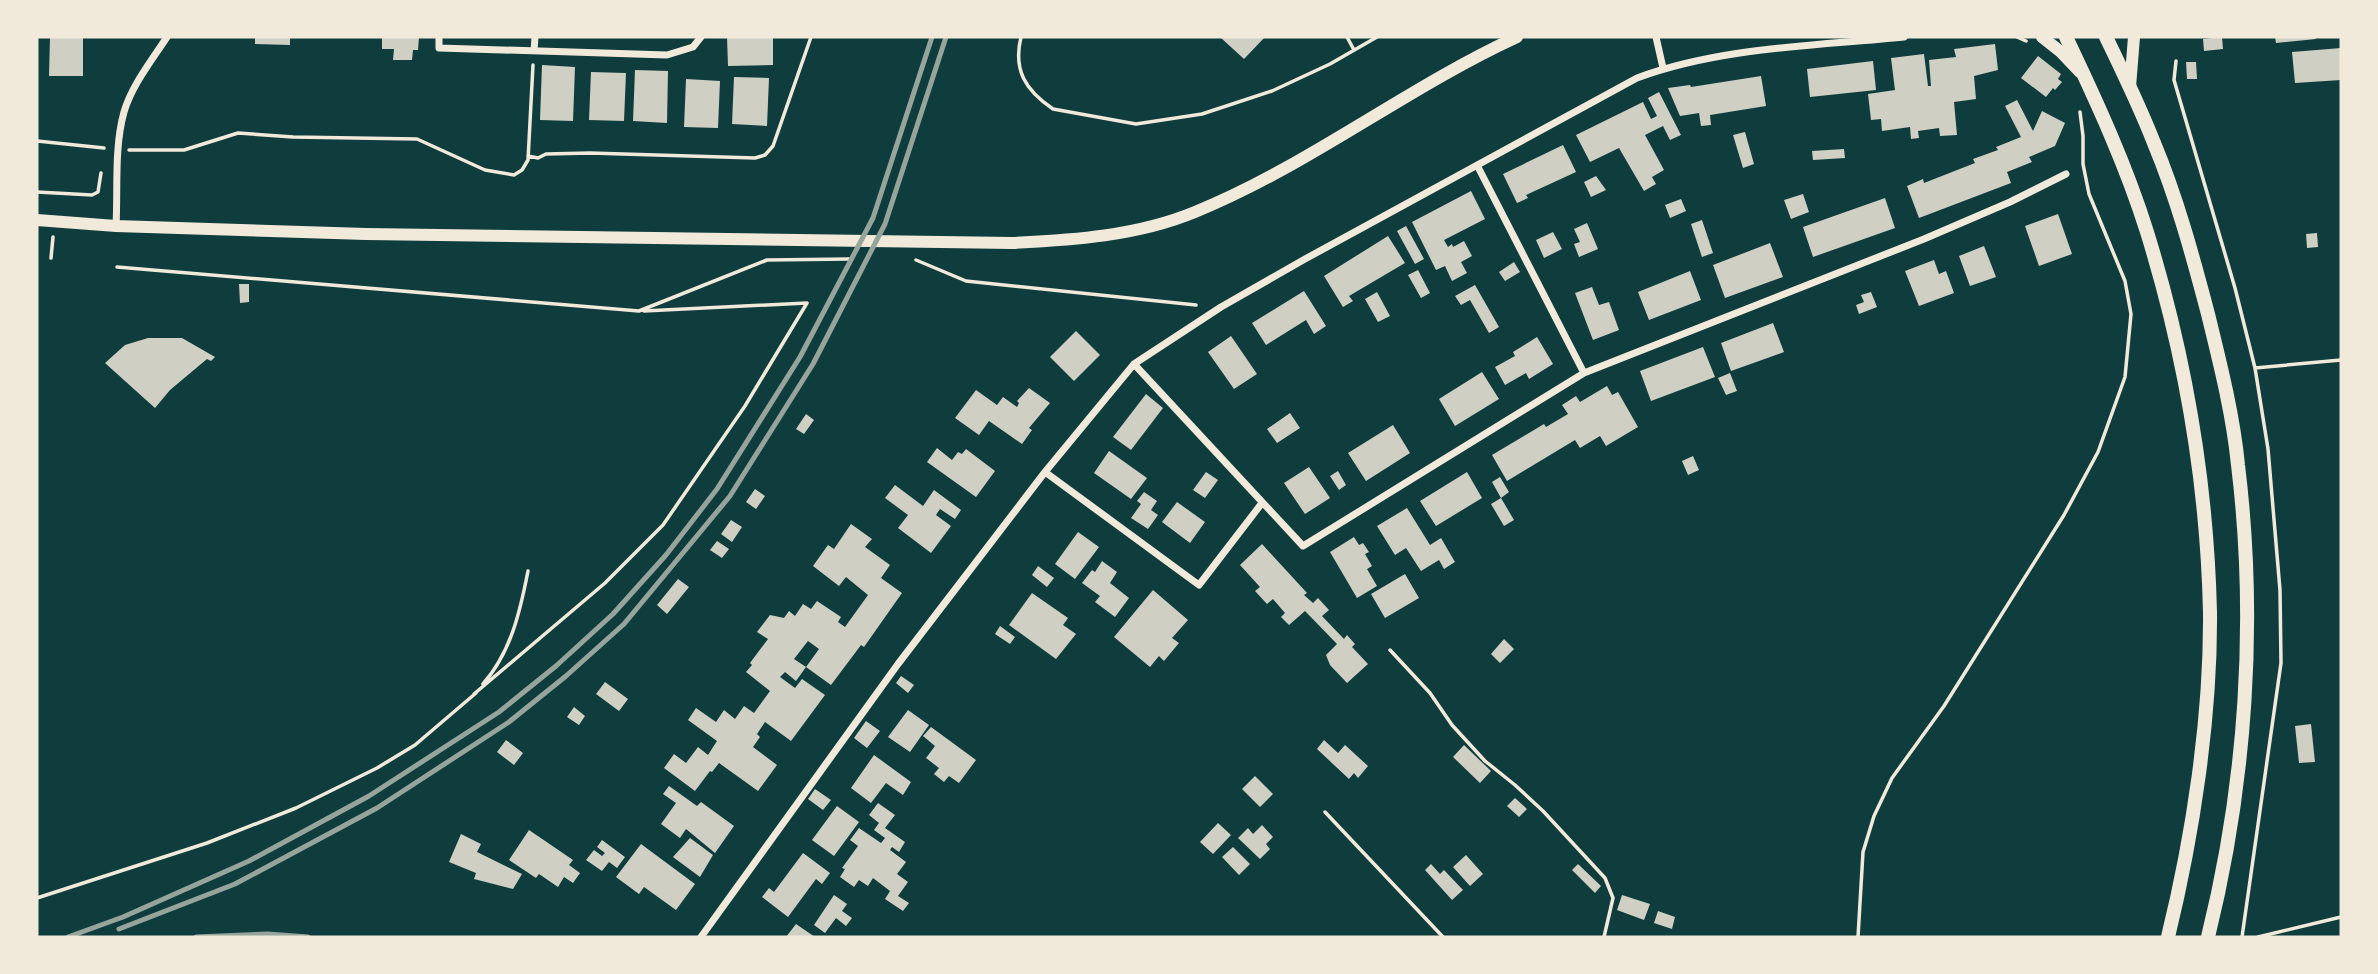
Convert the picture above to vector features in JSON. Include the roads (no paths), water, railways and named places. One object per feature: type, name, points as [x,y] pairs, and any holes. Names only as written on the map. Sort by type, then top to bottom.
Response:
[{"type":"main road","points":[[2066,37],[2093,92],[2146,230],[2163,288],[2188,398],[2200,473],[2210,614],[2207,684],[2190,833],[2168,937]]},
{"type":"main road","points":[[2106,37],[2159,156],[2196,268],[2218,355],[2238,463],[2247,567],[2247,657],[2236,788],[2223,879],[2208,937]]},
{"type":"street","points":[[116,226],[119,150],[124,112],[131,95],[167,37]]},
{"type":"street","points":[[439,37],[439,48],[667,55],[693,47],[701,37]]},
{"type":"street","points":[[534,51],[535,37]]},
{"type":"street","points":[[37,220],[116,226],[366,234],[1012,243],[1110,236],[1193,213],[1273,174],[1517,37]]},
{"type":"street","points":[[1656,37],[1663,68]]},
{"type":"street","points":[[701,937],[898,664],[1045,472],[1134,364],[1221,307],[1637,78],[1663,68],[1713,56],[1904,37]]},
{"type":"street","points":[[2042,37],[2076,67],[2093,92]]},
{"type":"street","points":[[2130,88],[2134,37]]},
{"type":"street","points":[[1477,165],[1584,373]]},
{"type":"street","points":[[1134,364],[1303,546],[1584,373],[1924,239],[2010,202],[2066,174]]},
{"type":"street","points":[[1045,472],[1199,585],[1262,503]]},
{"type":"railway","points":[[68,937],[123,917],[249,861],[369,796],[499,712],[556,666],[613,614],[666,555],[717,489],[800,357],[873,218],[932,37]]},
{"type":"railway","points":[[119,929],[235,884],[377,808],[509,722],[624,624],[730,496],[813,364],[885,224],[946,37]]},
{"type":"railway","points":[[196,937],[268,934],[308,937]]}]
